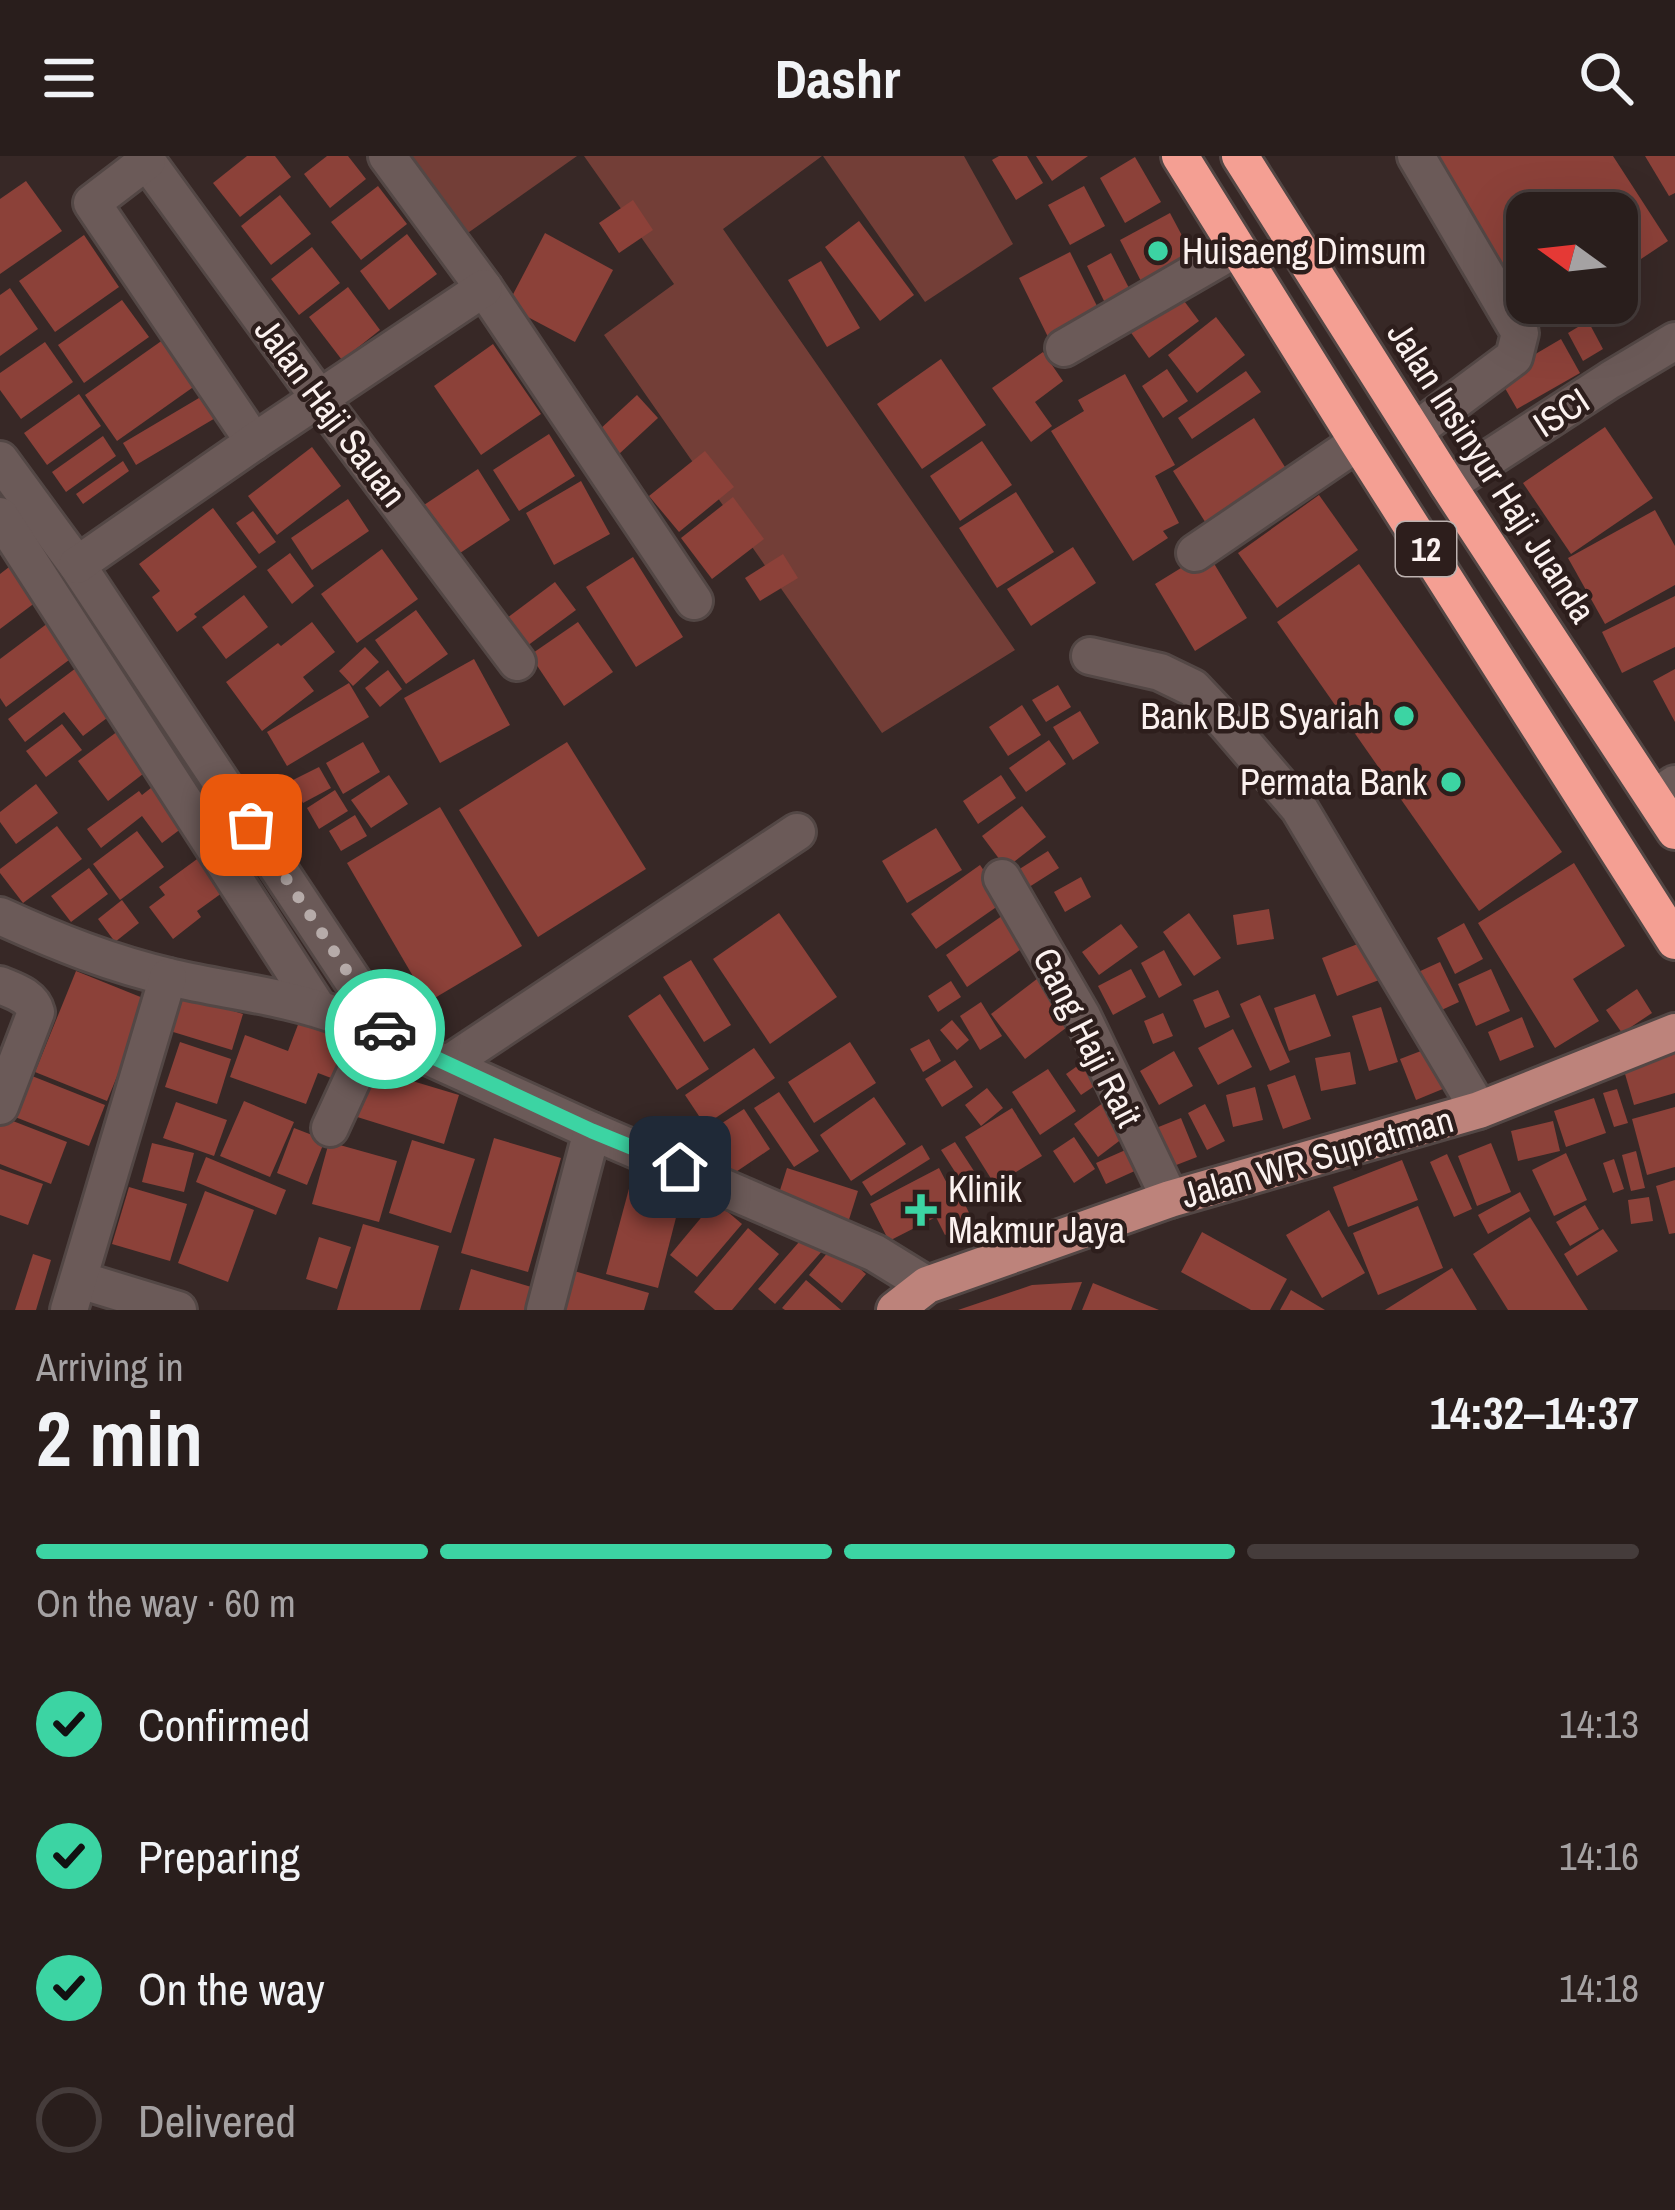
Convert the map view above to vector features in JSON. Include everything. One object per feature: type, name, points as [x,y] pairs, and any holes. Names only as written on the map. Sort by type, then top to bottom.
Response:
[{"type":"highway","name":"12","points":[[1180,156],[1675,941]]},
{"type":"highway","name":"Jalan Insinyur Haji Juanda","points":[[1240,156],[1448,485],[1664,791],[1675,831]]},
{"type":"main road","name":"Jalan WR Supratman","points":[[895,1310],[927,1285],[1170,1198],[1479,1110],[1675,1032]]},
{"type":"street","points":[[387,156],[484,289],[694,601]]},
{"type":"street","points":[[1415,431],[1514,357],[1520,333],[1416,156]]},
{"type":"street","name":"Jalan Haji Sauan","points":[[254,442],[92,202],[145,159],[517,662]]},
{"type":"street","points":[[1064,348],[1237,248]]},
{"type":"street","points":[[77,565],[484,289]]},
{"type":"street","name":"ISCI","points":[[1448,485],[1675,341]]},
{"type":"street","points":[[1195,553],[1358,442]]},
{"type":"street","points":[[0,460],[77,565],[382,1034]]},
{"type":"street","points":[[0,516],[317,1007]]},
{"type":"street","points":[[1090,656],[1160,672],[1193,688],[1242,741],[1299,808],[1479,1110]]},
{"type":"street","points":[[448,1064],[797,832]]},
{"type":"street","name":"Gang Haji Rait","points":[[1002,878],[1082,1016],[1170,1198]]},
{"type":"street","points":[[0,916],[93,956],[168,977],[317,1007],[874,1253],[927,1285]]},
{"type":"street","points":[[168,977],[74,1295],[178,1310]]},
{"type":"street","points":[[0,985],[34,1004],[36,1012],[0,1106]]},
{"type":"street","points":[[329,1128],[382,1034]]},
{"type":"street","points":[[545,1310],[592,1131]]},
{"type":"shaded area","points":[[389,156],[577,156],[455,242]]},
{"type":"shaded area","points":[[584,156],[822,156],[723,229],[1015,650],[882,733],[604,335],[674,284]]},
{"type":"shaded area","points":[[823,156],[964,156],[1013,244],[925,302]]},
{"type":"building","points":[[247,156],[275,156],[291,177],[240,217],[213,183]]},
{"type":"building","points":[[327,156],[348,156],[366,179],[330,208],[304,174]]},
{"type":"building","points":[[1027,156],[1043,183],[1016,200],[992,160]]},
{"type":"building","points":[[1036,156],[1088,156],[1052,181]]},
{"type":"building","points":[[1424,156],[1613,156],[1636,192],[1506,192],[1506,281]]},
{"type":"building","points":[[1645,156],[1675,156],[1675,193],[1669,196]]},
{"type":"building","points":[[1135,157],[1161,202],[1125,223],[1100,178]]},
{"type":"building","points":[[26,181],[62,231],[0,274],[0,199]]},
{"type":"building","points":[[378,186],[407,224],[361,260],[331,222]]},
{"type":"building","points":[[1084,186],[1105,226],[1070,245],[1048,205]]},
{"type":"building","points":[[280,195],[311,234],[271,265],[241,226]]},
{"type":"building","points":[[1638,195],[1668,241],[1638,261]]},
{"type":"building","points":[[633,200],[653,230],[619,253],[599,223]]},
{"type":"building","name":"Huisaeng Dimsum","points":[[1170,213],[1196,262],[1145,289],[1120,240]]},
{"type":"building","points":[[859,221],[914,295],[880,321],[825,247]]},
{"type":"building","points":[[545,233],[613,270],[575,342],[507,306]]},
{"type":"building","points":[[407,234],[437,274],[389,310],[360,271]]},
{"type":"building","points":[[84,235],[119,287],[55,332],[19,281]]},
{"type":"building","points":[[312,247],[340,283],[299,315],[271,279]]},
{"type":"building","points":[[1070,252],[1101,314],[1050,341],[1019,278]]},
{"type":"building","points":[[1111,253],[1131,292],[1106,305],[1087,266]]},
{"type":"building","points":[[821,261],[860,328],[827,347],[788,280]]},
{"type":"building","points":[[348,287],[380,330],[342,360],[309,317]]},
{"type":"building","points":[[10,288],[38,329],[0,356],[0,295]]},
{"type":"building","points":[[1176,290],[1199,321],[1149,358],[1127,327]]},
{"type":"building","points":[[122,300],[149,337],[84,383],[58,345]]},
{"type":"building","points":[[1216,317],[1245,355],[1197,393],[1168,355]]},
{"type":"building","points":[[1590,324],[1603,349],[1583,361],[1568,333]]},
{"type":"building","points":[[167,337],[199,383],[117,441],[85,395]]},
{"type":"building","points":[[1561,339],[1580,373],[1517,409],[1498,376]]},
{"type":"building","points":[[45,342],[73,382],[21,419],[0,390],[0,373]]},
{"type":"building","points":[[493,344],[541,414],[481,455],[434,386]]},
{"type":"building","points":[[1043,352],[1063,381],[1035,402],[1052,426],[1031,442],[992,388]]},
{"type":"building","points":[[941,359],[986,425],[922,469],[877,404]]},
{"type":"building","points":[[1167,369],[1188,401],[1163,418],[1142,386]]},
{"type":"building","points":[[1246,371],[1261,392],[1192,439],[1178,418]]},
{"type":"building","points":[[1125,374],[1175,465],[1155,476],[1179,523],[1163,531],[1168,538],[1133,561],[1051,431],[1084,411],[1078,400]]},
{"type":"building","points":[[79,394],[101,426],[47,465],[24,433]]},
{"type":"building","points":[[204,395],[217,417],[136,465],[123,443]]},
{"type":"building","points":[[637,395],[658,418],[619,454],[598,431]]},
{"type":"building","points":[[1254,418],[1295,483],[1214,536],[1173,471]]},
{"type":"building","points":[[1605,427],[1653,498],[1571,554],[1523,483]]},
{"type":"building","points":[[549,434],[575,476],[519,511],[493,470]]},
{"type":"building","points":[[103,436],[116,456],[66,492],[52,472]]},
{"type":"building","points":[[982,441],[1012,485],[960,521],[930,476]]},
{"type":"building","points":[[312,447],[341,486],[277,535],[248,496]]},
{"type":"building","points":[[705,451],[734,487],[679,532],[649,496]]},
{"type":"building","points":[[123,461],[129,471],[83,504],[76,494]]},
{"type":"building","points":[[478,469],[510,520],[454,557],[421,507]]},
{"type":"building","points":[[581,481],[610,534],[554,565],[526,513]]},
{"type":"building","points":[[1016,492],[1054,552],[997,588],[959,528]]},
{"type":"building","points":[[1319,495],[1358,550],[1277,608],[1238,553]]},
{"type":"building","points":[[733,497],[764,539],[712,579],[681,538]]},
{"type":"building","points":[[348,499],[369,531],[312,570],[291,538]]},
{"type":"building","points":[[213,508],[257,567],[177,632],[152,597],[160,591],[139,564]]},
{"type":"building","points":[[1655,510],[1675,546],[1675,585],[1605,624],[1568,558]]},
{"type":"building","points":[[253,511],[276,542],[259,554],[236,523]]},
{"type":"building","points":[[1073,547],[1096,583],[1031,626],[1007,589]]},
{"type":"building","points":[[382,549],[418,599],[357,643],[321,594]]},
{"type":"building","points":[[1207,552],[1247,618],[1195,651],[1155,584]]},
{"type":"building","points":[[290,553],[314,586],[292,604],[267,570]]},
{"type":"building","points":[[783,554],[798,578],[760,601],[745,578]]},
{"type":"building","points":[[22,557],[48,593],[0,629],[0,574]]},
{"type":"building","points":[[633,557],[683,637],[636,667],[586,587]]},
{"type":"building","points":[[1359,564],[1562,852],[1479,911],[1277,622]]},
{"type":"building","points":[[555,582],[576,610],[527,646],[507,618]]},
{"type":"building","points":[[244,595],[268,627],[226,659],[202,627]]},
{"type":"building","points":[[1675,596],[1675,647],[1622,673],[1602,632]]},
{"type":"building","points":[[416,610],[448,654],[406,684],[375,640]]},
{"type":"building","points":[[312,622],[335,652],[303,677],[314,691],[262,731],[226,682]]},
{"type":"building","points":[[578,622],[613,672],[564,706],[530,655]]},
{"type":"building","points":[[48,623],[73,657],[6,707],[0,698],[0,659]]},
{"type":"building","points":[[365,647],[379,662],[353,686],[339,671]]},
{"type":"building","points":[[474,659],[510,725],[440,763],[404,698]]},
{"type":"building","points":[[80,665],[119,709],[83,736],[64,712],[25,742],[8,719]]},
{"type":"building","points":[[1675,669],[1675,722],[1653,681]]},
{"type":"building","points":[[388,670],[402,689],[380,707],[365,688]]},
{"type":"building","points":[[349,683],[369,717],[287,766],[267,732]]},
{"type":"building","points":[[1058,685],[1071,707],[1046,722],[1032,700]]},
{"type":"building","points":[[1022,705],[1041,735],[1008,756],[989,727]]},
{"type":"building","points":[[1080,711],[1099,743],[1073,760],[1053,727]]},
{"type":"building","points":[[62,724],[82,750],[46,777],[26,751]]},
{"type":"building","points":[[122,728],[152,767],[108,801],[78,761]]},
{"type":"building","points":[[1049,740],[1066,764],[1026,792],[1009,768]]},
{"type":"building","points":[[363,742],[380,772],[343,794],[326,763]]},
{"type":"building","points":[[567,742],[646,869],[538,937],[459,810]]},
{"type":"building","points":[[319,767],[331,788],[303,803],[291,781]]},
{"type":"building","points":[[389,775],[408,804],[371,828],[351,800]]},
{"type":"building","points":[[1001,775],[1016,798],[978,824],[963,801]]},
{"type":"building","points":[[36,784],[58,813],[16,844],[0,822],[0,812]]},
{"type":"building","points":[[156,784],[186,825],[162,843],[142,816],[101,848],[87,829]]},
{"type":"building","points":[[335,790],[348,811],[319,829],[307,808]]},
{"type":"building","points":[[1022,806],[1046,837],[1006,868],[982,836]]},
{"type":"building","points":[[440,807],[522,946],[428,1002],[347,863]]},
{"type":"building","points":[[355,815],[367,836],[341,851],[329,831]]},
{"type":"building","points":[[57,826],[82,859],[23,903],[0,869]]},
{"type":"building","points":[[936,828],[962,870],[907,903],[882,861]]},
{"type":"building","points":[[137,831],[164,867],[120,900],[93,864]]},
{"type":"building","points":[[208,851],[233,885],[197,911],[201,917],[173,939],[149,907],[165,895],[159,887]]},
{"type":"building","points":[[1048,851],[1059,868],[1026,889],[1015,872]]},
{"type":"building","points":[[1574,863],[1625,946],[1573,979],[1599,1021],[1555,1048],[1478,923]]},
{"type":"building","points":[[980,865],[1005,901],[936,949],[911,914]]},
{"type":"building","points":[[89,868],[108,894],[71,922],[51,896]]},
{"type":"building","points":[[1081,877],[1091,897],[1065,912],[1054,892]]},
{"type":"building","points":[[122,900],[139,923],[115,942],[98,919]]},
{"type":"building","points":[[1269,909],[1274,939],[1237,945],[1233,915]]},
{"type":"building","points":[[1009,911],[1030,943],[967,987],[946,955]]},
{"type":"building","points":[[779,913],[837,997],[770,1044],[713,959]]},
{"type":"building","points":[[1189,913],[1221,958],[1194,976],[1163,932]]},
{"type":"building","points":[[1464,923],[1483,959],[1455,974],[1437,938]]},
{"type":"building","points":[[1121,924],[1138,947],[1099,975],[1082,952]]},
{"type":"building","points":[[1373,938],[1387,977],[1337,996],[1322,958]]},
{"type":"building","points":[[1164,950],[1182,985],[1159,998],[1141,963]]},
{"type":"building","points":[[691,960],[731,1025],[704,1042],[663,977]]},
{"type":"building","points":[[1440,962],[1459,1002],[1435,1013],[1416,973]]},
{"type":"building","points":[[1131,969],[1146,997],[1113,1015],[1098,986]]},
{"type":"building","points":[[1491,969],[1510,1011],[1476,1026],[1458,984]]},
{"type":"building","points":[[76,971],[148,1000],[107,1101],[35,1072]]},
{"type":"building","points":[[1046,972],[1079,1018],[1025,1059],[991,1014]]},
{"type":"building","points":[[951,981],[961,997],[938,1012],[928,996]]},
{"type":"building","points":[[1637,989],[1652,1013],[1622,1033],[1606,1010]]},
{"type":"building","points":[[1218,990],[1230,1017],[1205,1028],[1193,1000]]},
{"type":"building","points":[[660,994],[709,1069],[677,1090],[628,1016]]},
{"type":"building","points":[[1315,994],[1331,1036],[1289,1051],[1274,1008]]},
{"type":"building","points":[[181,995],[243,1014],[232,1050],[170,1031]]},
{"type":"building","points":[[1260,995],[1290,1062],[1270,1071],[1240,1004]]},
{"type":"building","points":[[981,1002],[1002,1036],[980,1050],[960,1016]]},
{"type":"building","points":[[1381,1007],[1398,1062],[1369,1071],[1352,1016]]},
{"type":"building","points":[[1163,1013],[1173,1036],[1153,1044],[1144,1021]]},
{"type":"building","points":[[1522,1017],[1534,1047],[1500,1061],[1488,1032]]},
{"type":"building","points":[[952,1020],[969,1040],[957,1050],[940,1030]]},
{"type":"building","points":[[299,1022],[354,1042],[339,1081],[318,1073],[306,1104],[230,1077],[245,1035],[288,1051]]},
{"type":"building","points":[[1233,1029],[1252,1067],[1218,1085],[1198,1048]]},
{"type":"building","points":[[929,1039],[941,1061],[923,1072],[910,1049]]},
{"type":"building","points":[[180,1042],[231,1059],[217,1104],[165,1087]]},
{"type":"building","points":[[850,1042],[876,1083],[814,1123],[788,1082]]},
{"type":"building","points":[[1675,1045],[1675,1093],[1634,1105],[1621,1060]]},
{"type":"building","points":[[1434,1046],[1450,1086],[1416,1100],[1400,1059]]},
{"type":"building","points":[[754,1048],[775,1078],[705,1125],[685,1095]]},
{"type":"building","points":[[1174,1051],[1193,1086],[1159,1105],[1140,1071]]},
{"type":"building","points":[[1350,1052],[1356,1084],[1321,1091],[1315,1058]]},
{"type":"building","points":[[1093,1055],[1108,1077],[1081,1095],[1066,1074]]},
{"type":"building","points":[[955,1060],[973,1087],[942,1107],[925,1079]]},
{"type":"building","points":[[369,1068],[459,1095],[444,1144],[354,1116]]},
{"type":"building","points":[[1048,1069],[1076,1111],[1040,1135],[1012,1092]]},
{"type":"building","points":[[27,1074],[105,1105],[89,1146],[10,1115]]},
{"type":"building","points":[[1295,1075],[1311,1119],[1283,1129],[1267,1085]]},
{"type":"building","points":[[1255,1087],[1263,1120],[1233,1127],[1226,1095]]},
{"type":"building","points":[[987,1088],[1003,1108],[981,1126],[965,1105]]},
{"type":"building","points":[[1617,1089],[1628,1123],[1614,1127],[1603,1093]]},
{"type":"building","points":[[779,1092],[819,1151],[794,1167],[754,1108]]},
{"type":"building","points":[[874,1097],[906,1144],[851,1181],[820,1135]]},
{"type":"building","points":[[1594,1098],[1606,1133],[1566,1147],[1554,1111]]},
{"type":"building","points":[[1107,1100],[1131,1132],[1098,1157],[1074,1124]]},
{"type":"building","points":[[244,1101],[294,1122],[270,1177],[220,1156]]},
{"type":"building","points":[[176,1102],[227,1120],[214,1156],[163,1138]]},
{"type":"building","points":[[1205,1104],[1225,1141],[1207,1150],[1188,1113]]},
{"type":"building","points":[[1675,1107],[1675,1167],[1647,1175],[1632,1119]]},
{"type":"building","points":[[1012,1108],[1042,1156],[995,1185],[965,1137]]},
{"type":"building","points":[[744,1109],[770,1149],[721,1182],[694,1141]]},
{"type":"building","points":[[0,1116],[67,1142],[51,1184],[0,1164]]},
{"type":"building","points":[[1181,1118],[1197,1157],[1166,1169],[1151,1130]]},
{"type":"building","points":[[1553,1121],[1560,1151],[1518,1161],[1511,1131]]},
{"type":"building","points":[[294,1128],[325,1140],[307,1185],[277,1173]]},
{"type":"building","points":[[1074,1137],[1095,1169],[1074,1183],[1053,1151]]},
{"type":"building","points":[[494,1138],[561,1158],[528,1272],[461,1253]]},
{"type":"building","points":[[412,1140],[475,1159],[451,1233],[389,1213]]},
{"type":"building","points":[[329,1142],[397,1161],[379,1222],[312,1204]]},
{"type":"building","points":[[955,1142],[989,1194],[975,1203],[941,1150]]},
{"type":"building","points":[[152,1143],[194,1153],[184,1192],[142,1182]]},
{"type":"building","points":[[1491,1143],[1511,1192],[1477,1206],[1458,1156]]},
{"type":"building","points":[[1139,1144],[1148,1165],[1106,1184],[1096,1163]]},
{"type":"building","points":[[922,1145],[930,1159],[871,1196],[862,1182]]},
{"type":"building","points":[[1636,1151],[1645,1188],[1631,1191],[1622,1155]]},
{"type":"building","points":[[1566,1153],[1587,1200],[1554,1216],[1532,1170]]},
{"type":"building","points":[[1447,1154],[1472,1209],[1454,1217],[1430,1162]]},
{"type":"building","points":[[206,1157],[286,1190],[276,1215],[196,1182]]},
{"type":"building","points":[[1614,1159],[1624,1189],[1613,1193],[1603,1163]]},
{"type":"building","points":[[1402,1160],[1418,1200],[1348,1227],[1333,1187]]},
{"type":"building","points":[[787,1168],[858,1191],[847,1226],[776,1203]]},
{"type":"building","name":"Klinik Makmur Jaya","points":[[939,1168],[952,1193],[958,1190],[973,1221],[945,1235],[936,1217],[889,1241],[870,1204]]},
{"type":"building","points":[[0,1169],[43,1184],[28,1225],[0,1215]]},
{"type":"building","points":[[1675,1180],[1675,1233],[1669,1234],[1656,1186]]},
{"type":"building","points":[[630,1185],[681,1198],[658,1288],[606,1274]]},
{"type":"building","points":[[129,1187],[187,1204],[170,1261],[112,1244]]},
{"type":"building","points":[[205,1191],[254,1210],[228,1282],[178,1263]]},
{"type":"building","points":[[1520,1192],[1530,1211],[1488,1234],[1478,1215]]},
{"type":"building","points":[[1649,1197],[1653,1221],[1631,1224],[1628,1200]]},
{"type":"building","points":[[715,1201],[742,1224],[697,1277],[670,1255]]},
{"type":"building","points":[[1585,1205],[1599,1229],[1570,1246],[1556,1222]]},
{"type":"building","points":[[1418,1206],[1443,1268],[1378,1295],[1353,1233]]},
{"type":"building","points":[[1329,1210],[1365,1273],[1322,1298],[1286,1235]]},
{"type":"building","points":[[1530,1217],[1588,1310],[1508,1310],[1473,1254]]},
{"type":"building","points":[[363,1224],[439,1246],[420,1310],[337,1310]]},
{"type":"building","points":[[748,1228],[779,1254],[732,1310],[715,1310],[694,1292]]},
{"type":"building","points":[[1603,1229],[1618,1251],[1577,1276],[1564,1254]]},
{"type":"building","points":[[1202,1232],[1287,1279],[1270,1310],[1251,1310],[1181,1272]]},
{"type":"building","points":[[806,1234],[824,1249],[775,1304],[758,1289]]},
{"type":"building","points":[[319,1237],[351,1247],[337,1289],[306,1279]]},
{"type":"building","points":[[833,1246],[866,1274],[842,1303],[809,1275]]},
{"type":"building","points":[[33,1254],[51,1260],[36,1310],[15,1310]]},
{"type":"building","points":[[564,1268],[649,1293],[644,1310],[551,1310]]},
{"type":"building","points":[[1452,1268],[1477,1310],[1385,1310]]},
{"type":"building","points":[[471,1269],[538,1289],[532,1310],[459,1310]]},
{"type":"building","points":[[806,1280],[841,1310],[782,1308]]},
{"type":"building","points":[[1082,1282],[1071,1310],[958,1310],[1032,1285]]},
{"type":"building","points":[[1093,1283],[1159,1310],[1082,1310]]},
{"type":"building","points":[[1291,1290],[1325,1310],[1280,1310]]},
{"type":"way so far","points":[[251,825],[385,1029]]},
{"type":"place","name":"Huisaeng Dimsum","points":[[1158,251]]},
{"type":"place","name":"Bank BJB Syariah","points":[[1404,716]]},
{"type":"place","name":"Permata Bank","points":[[1451,782]]},
{"type":"place","name":"Klinik Makmur Jaya","points":[[921,1210]]},
{"type":"route","points":[[385,1029],[390,1037],[680,1167]]}]
